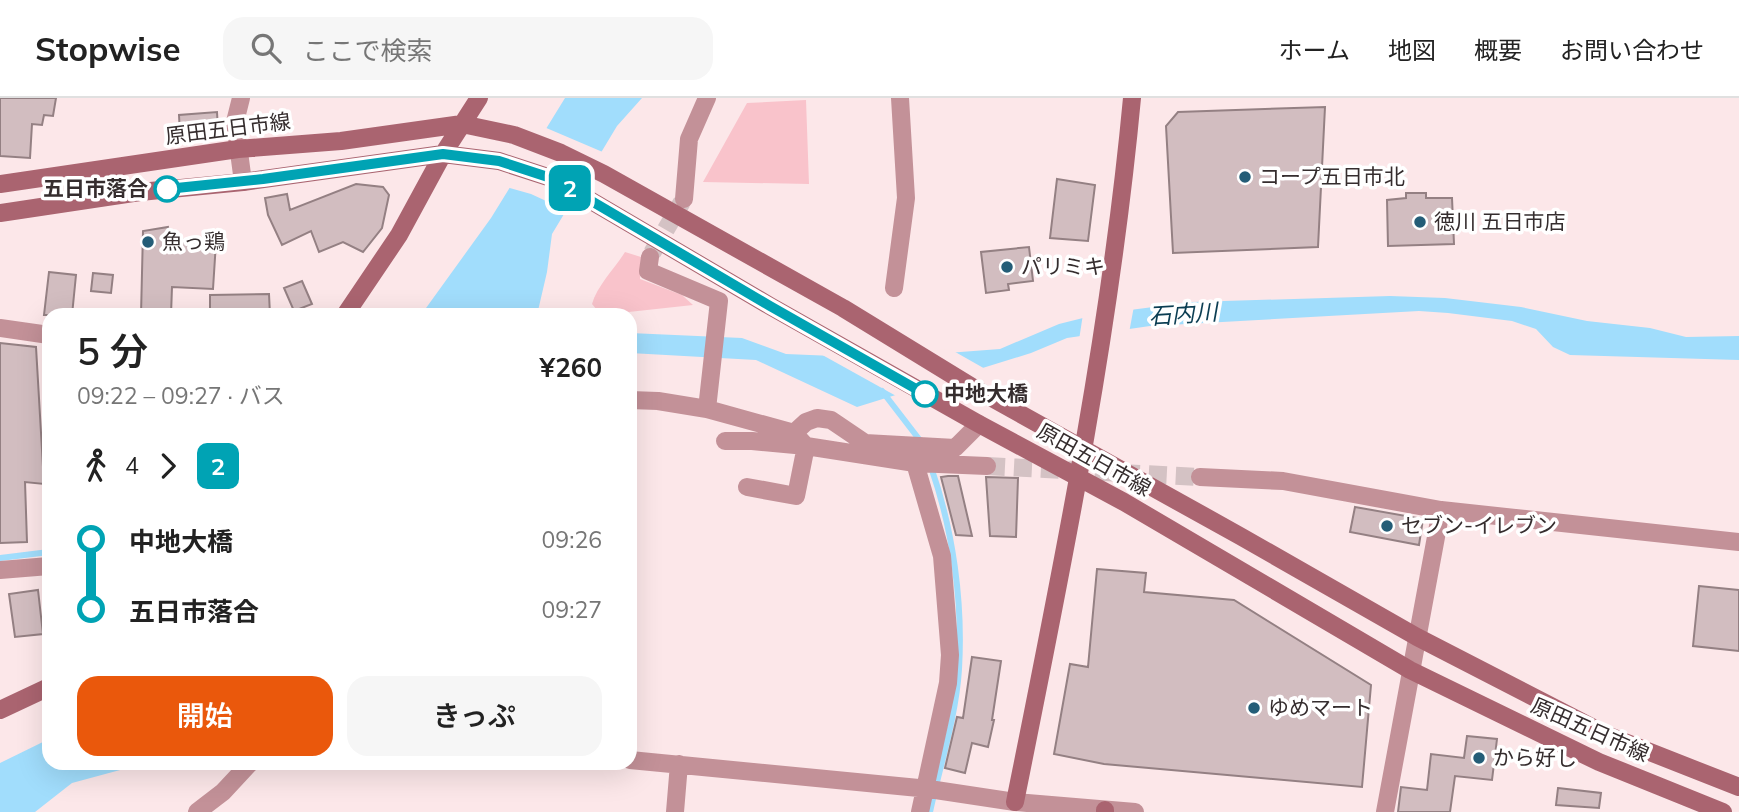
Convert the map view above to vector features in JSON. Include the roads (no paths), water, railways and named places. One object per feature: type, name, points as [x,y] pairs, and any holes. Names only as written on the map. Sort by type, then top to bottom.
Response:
[{"type":"main road","points":[[350,308],[399,234],[443,154],[479,98]]},
{"type":"main road","points":[[1014,807],[1079,478],[1110,295],[1132,98]]},
{"type":"main road","name":"原田五日市線","points":[[0,184],[238,149],[341,141],[462,124],[506,133],[561,153],[651,200],[843,308],[972,387],[1417,637],[1609,736],[1739,787]]},
{"type":"main road","name":"原田五日市線","points":[[0,213],[140,192],[243,182],[443,154],[489,160],[554,179],[925,394],[1135,508],[1410,670],[1599,762],[1723,812]]},
{"type":"main road","points":[[0,710],[42,690]]},
{"type":"street","points":[[241,98],[235,122],[243,182]]},
{"type":"street","points":[[684,199],[689,139],[707,98]]},
{"type":"street","points":[[894,288],[906,198],[900,98]]},
{"type":"street","points":[[650,257],[648,271],[719,301],[708,401]]},
{"type":"street","points":[[0,328],[42,334]]},
{"type":"street","points":[[637,400],[708,401],[800,440]]},
{"type":"street","points":[[747,487],[796,496],[800,440],[806,422],[817,418],[831,420],[865,443],[910,445],[928,459],[942,556],[950,655],[931,789],[920,812]]},
{"type":"street","points":[[928,459],[955,448],[979,424]]},
{"type":"street","points":[[725,441],[800,440],[987,466]]},
{"type":"street","points":[[1200,477],[1283,481],[1441,510],[1739,542]]},
{"type":"street","points":[[1385,812],[1441,510]]},
{"type":"street","points":[[0,570],[42,567]]},
{"type":"street","points":[[637,761],[931,789],[1014,807],[1135,812]]},
{"type":"street","points":[[675,812],[679,764]]},
{"type":"street","points":[[197,812],[223,792],[243,770]]},
{"type":"water","points":[[565,98],[642,98],[617,126],[552,234],[539,308],[426,308],[491,218]]},
{"type":"water","name":"石内川","points":[[1390,296],[1445,298],[1521,307],[1587,321],[1650,328],[1686,337],[1739,336],[1739,360],[1570,355],[1553,347],[1536,329],[1512,321],[1419,311],[1150,326],[1067,338],[1031,353],[857,407],[756,360],[637,353],[637,333],[742,338],[786,354],[881,358],[1000,349],[1059,324],[1099,314],[1192,302]]},
{"type":"water","points":[[42,742],[42,770],[120,770],[72,783],[35,812],[0,812],[0,763]]},
{"type":"waterway","points":[[882,391],[922,443]]},
{"type":"waterway","points":[[930,812],[955,705],[960,644],[958,592],[951,541],[931,467]]},
{"type":"waterway","points":[[0,558],[42,553]]},
{"type":"tunnel","points":[[652,253],[682,202]]},
{"type":"tunnel","points":[[987,466],[1200,477]]},
{"type":"place","name":"コープ五日市北","points":[[1245,177]]},
{"type":"place","name":"五日市落合","points":[[167,189]]},
{"type":"place","name":"徳川 五日市店","points":[[1420,222]]},
{"type":"place","name":"魚っ鶏","points":[[148,242]]},
{"type":"place","name":"パリミキ","points":[[1007,267]]},
{"type":"place","name":"中地大橋","points":[[925,394]]},
{"type":"place","name":"セブン-イレブン","points":[[1387,526]]},
{"type":"place","name":"ゆめマート","points":[[1254,708]]},
{"type":"place","name":"から好し","points":[[1479,758]]}]
